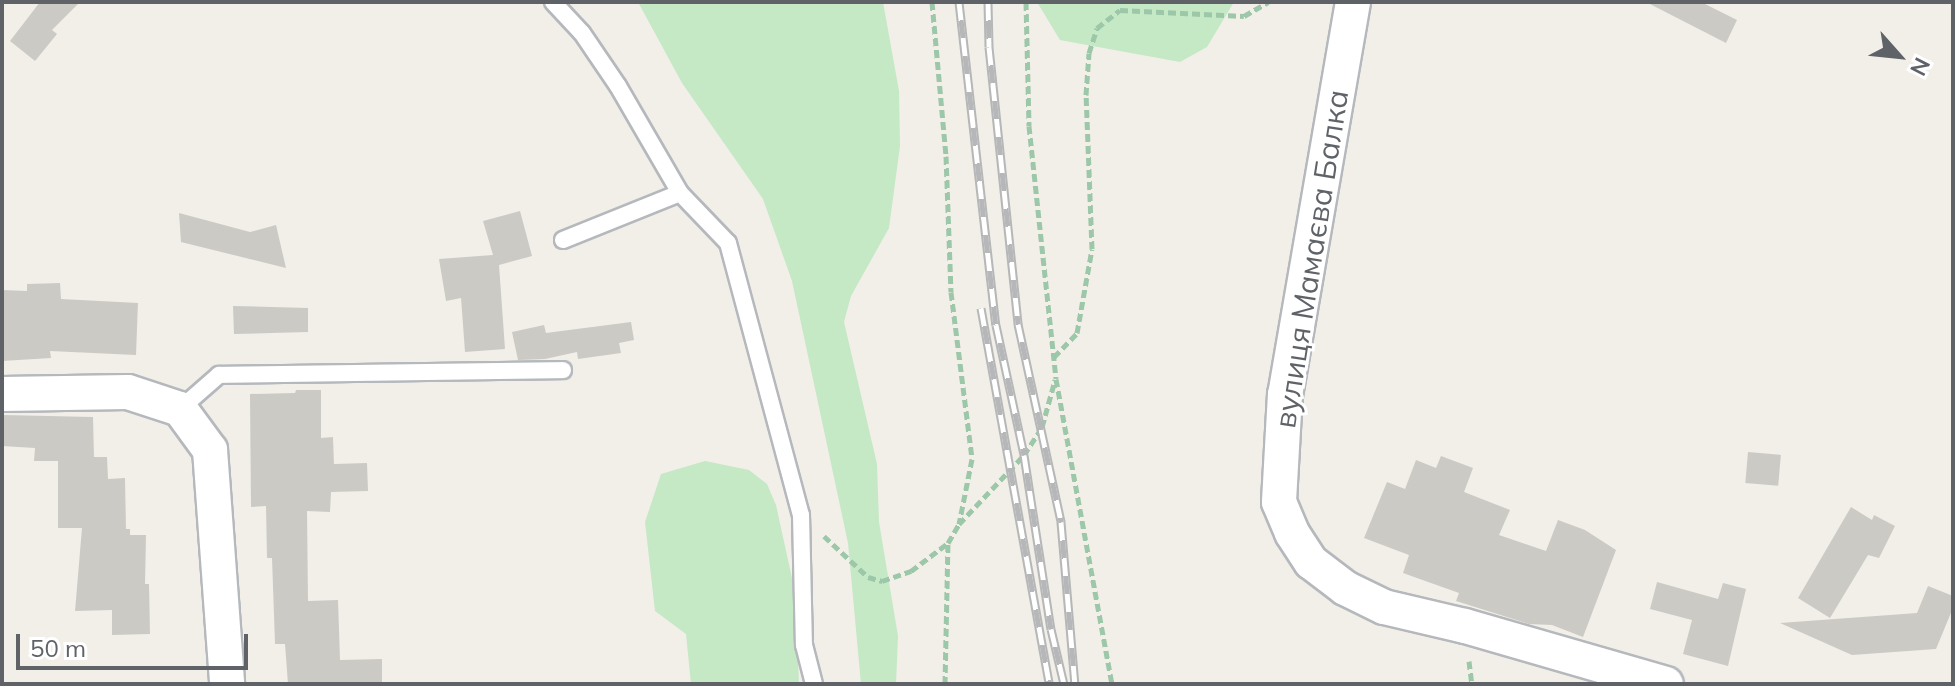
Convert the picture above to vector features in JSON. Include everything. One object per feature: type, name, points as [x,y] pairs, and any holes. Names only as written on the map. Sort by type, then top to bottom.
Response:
[{"type":"street","name":"вулиця Мамаєва Балка","points":[[1353,2],[1285,394],[1279,502],[1292,533],[1311,562],[1345,588],[1384,607],[1465,626],[1666,684]]},
{"type":"street","points":[[2,394],[128,392],[180,409],[210,450],[227,684]]},
{"type":"lane","points":[[553,2],[582,33],[618,86],[680,193],[728,243],[801,515],[804,645],[814,684]]},
{"type":"lane","points":[[563,240],[680,193]]},
{"type":"lane","points":[[180,409],[219,375],[563,370]]},
{"type":"path","points":[[932,2],[946,156],[951,292],[972,459],[959,524]]},
{"type":"path","points":[[1026,2],[1029,126],[1053,358],[1112,684]]},
{"type":"path","points":[[1053,358],[1077,333],[1092,249],[1086,95],[1089,53],[1097,28],[1120,10],[1244,16],[1268,2]]},
{"type":"path","points":[[801,515],[858,571],[882,581],[911,571],[948,543],[959,524],[1024,455],[1042,427],[1056,379]]},
{"type":"path","points":[[945,684],[948,543]]},
{"type":"green space","points":[[638,2],[883,2],[899,91],[900,146],[889,228],[851,296],[844,322],[877,464],[879,522],[898,636],[896,684],[861,684],[848,543],[792,281],[763,199],[682,83]]},
{"type":"green space","points":[[1037,2],[1234,2],[1207,47],[1180,62],[1060,40]]},
{"type":"green space","points":[[705,461],[749,470],[767,484],[776,505],[795,592],[799,684],[691,684],[686,634],[655,611],[645,522],[661,474]]},
{"type":"building","points":[[40,2],[80,2],[52,30],[57,34],[35,61],[10,41]]},
{"type":"building","points":[[1646,2],[1701,2],[1737,20],[1726,43]]},
{"type":"building","points":[[520,211],[532,256],[499,265],[505,349],[465,352],[461,298],[446,301],[439,259],[493,255],[483,221]]},
{"type":"building","points":[[179,213],[250,232],[276,225],[286,268],[181,242]]},
{"type":"building","points":[[60,283],[61,299],[138,303],[136,355],[50,351],[51,358],[2,361],[2,290],[27,291],[27,284]]},
{"type":"building","points":[[233,306],[308,308],[308,332],[234,334]]},
{"type":"building","points":[[631,322],[634,340],[619,343],[621,353],[578,359],[577,352],[545,359],[518,360],[512,332],[544,325],[546,333]]},
{"type":"building","points":[[296,390],[321,390],[321,438],[333,437],[334,464],[367,463],[368,491],[331,492],[330,512],[307,511],[308,601],[338,600],[340,660],[382,659],[382,684],[288,684],[285,644],[275,644],[272,558],[267,558],[266,506],[251,507],[250,394],[295,393]]},
{"type":"building","points":[[2,415],[93,417],[94,457],[107,457],[108,479],[125,478],[126,529],[130,529],[130,535],[146,535],[145,584],[149,584],[150,634],[112,635],[112,610],[75,611],[82,528],[58,528],[58,461],[34,461],[35,448],[2,446]]},
{"type":"building","points":[[1748,452],[1781,455],[1778,486],[1745,483]]},
{"type":"building","points":[[1441,456],[1473,468],[1464,492],[1510,510],[1499,535],[1546,551],[1558,520],[1585,530],[1616,550],[1583,637],[1552,625],[1529,624],[1456,601],[1459,593],[1403,573],[1409,555],[1364,538],[1387,482],[1405,489],[1416,460],[1436,468]]},
{"type":"building","points":[[1851,507],[1872,520],[1874,515],[1895,526],[1879,558],[1868,555],[1830,618],[1798,598]]},
{"type":"building","points":[[1657,582],[1718,599],[1723,583],[1746,589],[1728,666],[1683,654],[1692,620],[1650,609]]},
{"type":"building","points":[[1928,586],[1953,596],[1953,608],[1936,649],[1852,655],[1780,623],[1917,613]]},
{"type":"railway","points":[[959,2],[996,325],[1024,455],[1051,629],[1064,684]]},
{"type":"railway","points":[[988,2],[989,47],[1018,324],[1061,522],[1075,684]]},
{"type":"railway","points":[[981,308],[1049,684]]}]
